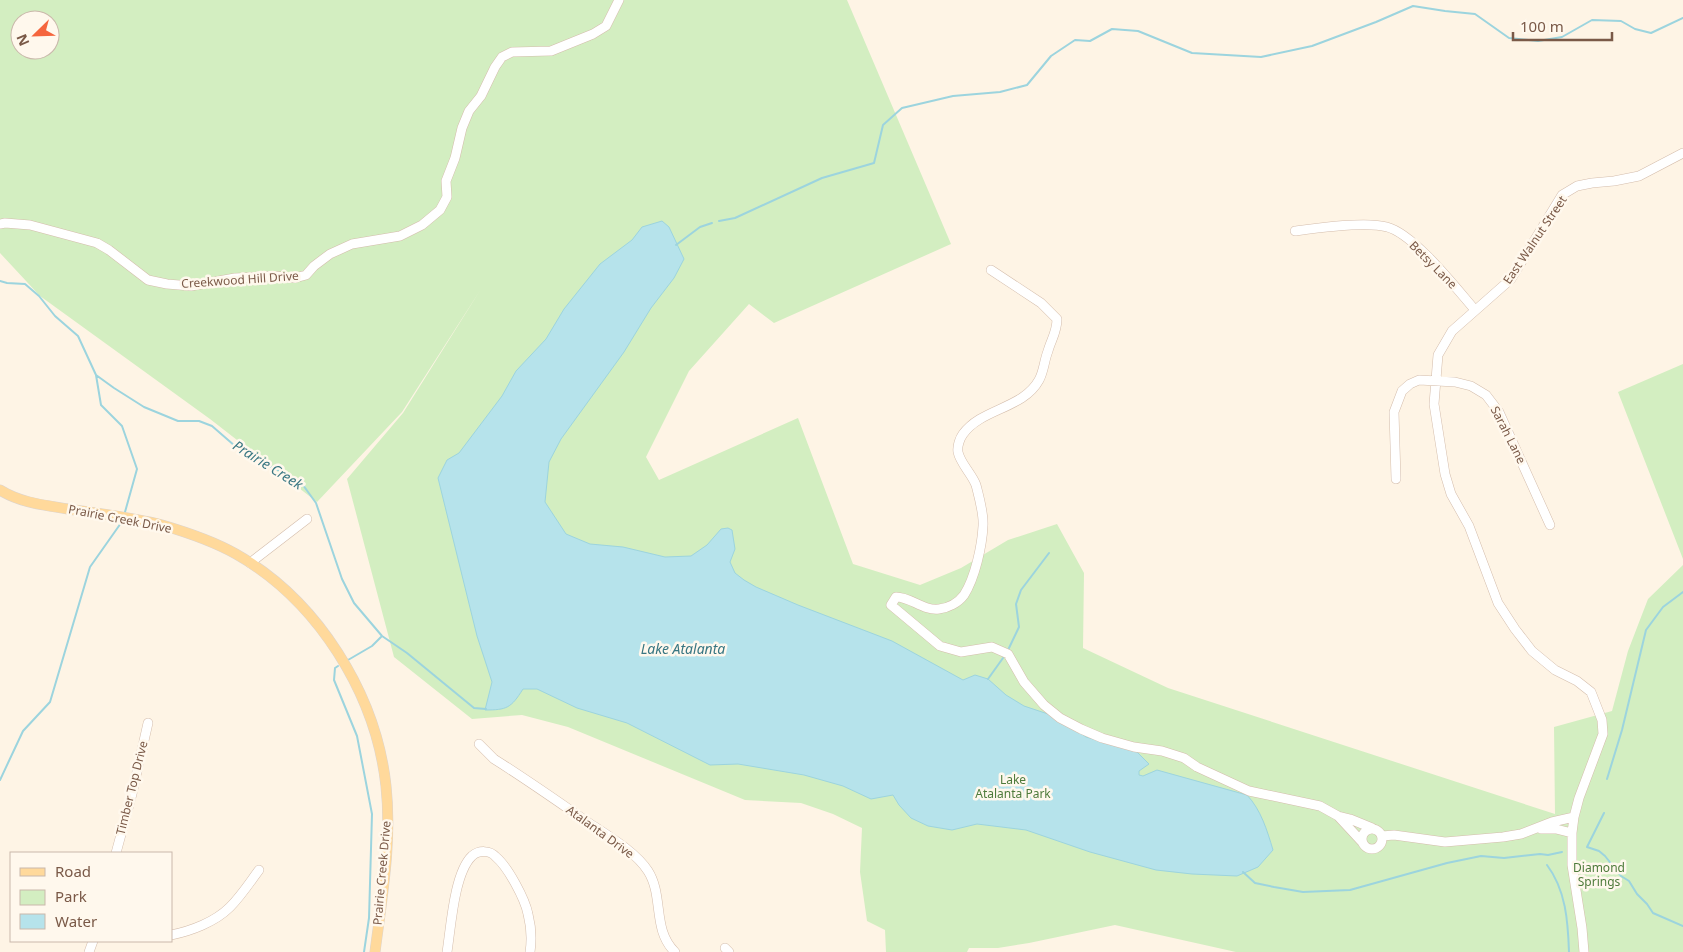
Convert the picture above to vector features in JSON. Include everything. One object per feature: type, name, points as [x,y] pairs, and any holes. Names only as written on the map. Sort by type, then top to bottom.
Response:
[{"type":"main road","name":"Prairie Creek Drive","points":[[0,490],[14,499],[160,525],[197,536],[235,553],[270,577],[301,604],[327,635],[354,682],[372,721],[382,758],[386,787],[388,830],[375,952]]},
{"type":"street","name":"Creekwood Hill Drive","points":[[0,224],[30,226],[98,243],[148,280],[167,284],[191,286],[235,278],[274,276],[295,278],[306,274],[330,254],[352,244],[400,236],[422,225],[440,210],[447,197],[446,181],[455,158],[462,128],[469,111],[481,96],[495,67],[502,58],[512,52],[551,51],[593,34],[606,26],[619,0]]},
{"type":"street","name":"East Walnut Street","points":[[1584,952],[1572,865],[1572,833],[1574,817],[1603,734],[1602,720],[1591,692],[1577,681],[1555,670],[1532,651],[1498,603],[1469,526],[1451,494],[1445,474],[1434,404],[1438,355],[1452,331],[1511,279],[1562,195],[1577,186],[1592,182],[1614,181],[1639,176],[1683,153]]},
{"type":"street","name":"Betsy Lane","points":[[1295,231],[1323,227],[1370,225],[1387,227],[1402,234],[1426,254],[1475,310]]},
{"type":"street","points":[[990,270],[1040,303],[1057,319],[1057,329],[1040,380],[1031,392],[977,422],[962,434],[958,452],[975,484],[984,524],[981,546],[964,595],[953,606],[938,610],[922,607],[900,597],[896,597],[891,605],[940,646],[961,652],[992,647],[1008,654],[1024,682],[1044,705],[1060,718],[1081,729],[1102,738],[1134,747],[1162,751],[1184,758],[1197,767],[1249,791],[1320,806],[1338,816],[1379,830],[1382,836],[1380,846],[1374,849],[1367,848],[1338,816]]},
{"type":"street","name":"Sarah Lane","points":[[1396,479],[1394,412],[1402,390],[1419,380],[1435,380],[1471,386],[1486,395],[1499,412],[1550,525]]},
{"type":"street","points":[[0,497],[14,499]]},
{"type":"street","points":[[250,563],[307,520]]},
{"type":"street","name":"Timber Top Drive","points":[[116,852],[148,723]]},
{"type":"street","name":"Atalanta Drive","points":[[479,744],[494,759],[638,858],[648,871],[656,890],[661,928],[667,942],[675,952]]},
{"type":"street","points":[[1382,836],[1394,835],[1445,842],[1503,837],[1521,834],[1552,822],[1574,817]]},
{"type":"street","points":[[1363,843],[1363,833],[1372,828]]},
{"type":"street","points":[[1538,829],[1556,829],[1572,833]]},
{"type":"street","points":[[447,952],[458,883],[466,864],[480,852],[488,852],[496,856],[517,885],[528,912],[532,941],[530,952]]},
{"type":"street","points":[[172,935],[190,931],[230,907],[259,870]]},
{"type":"green space","name":"Lake Atalanta Park","points":[[0,0],[847,0],[951,244],[774,323],[749,304],[689,371],[646,457],[659,480],[798,418],[853,564],[920,585],[961,568],[1008,540],[1057,524],[1084,573],[1083,648],[1168,688],[1555,814],[1554,727],[1612,711],[1628,651],[1648,599],[1683,565],[1683,952],[1236,952],[1115,925],[998,948],[969,948],[967,952],[886,952],[885,930],[867,921],[860,872],[862,828],[833,814],[801,803],[745,800],[568,727],[522,715],[472,719],[394,657],[347,479],[403,413],[481,289],[402,412],[317,502],[210,419],[40,296],[0,253]]},
{"type":"green space","points":[[1683,364],[1683,559],[1618,392]]},
{"type":"water","name":"Lake Atalanta","points":[[662,221],[669,227],[684,259],[674,278],[651,308],[624,352],[561,439],[549,462],[545,502],[566,534],[590,544],[623,547],[665,557],[691,556],[707,545],[721,529],[728,528],[732,530],[735,549],[730,562],[735,573],[756,587],[892,641],[963,680],[975,675],[988,679],[1006,695],[1024,706],[1060,718],[1086,737],[1136,751],[1149,764],[1139,771],[1139,775],[1143,776],[1157,770],[1247,795],[1260,814],[1273,850],[1258,867],[1237,876],[1156,870],[1090,852],[1026,830],[977,824],[952,830],[928,826],[911,818],[893,795],[871,799],[843,786],[804,775],[738,764],[710,765],[627,723],[577,708],[537,689],[523,689],[508,707],[485,710],[492,682],[477,636],[438,478],[447,460],[459,453],[502,396],[516,371],[546,339],[564,309],[600,264],[632,240],[642,227]]},
{"type":"waterway","points":[[719,221],[735,218],[822,178],[874,163],[883,125],[902,108],[953,96],[1000,92],[1027,85],[1051,56],[1075,40],[1090,41],[1112,29],[1138,31],[1192,53],[1261,57],[1312,46],[1413,6],[1475,14],[1509,38],[1538,41],[1562,37],[1592,20],[1621,21],[1635,29],[1651,33],[1683,18]]},
{"type":"waterway","points":[[676,245],[700,227],[712,223]]},
{"type":"waterway","name":"Prairie Creek","points":[[0,281],[25,284],[39,296],[55,316],[78,336],[96,375],[114,388],[144,407],[178,421],[199,421],[212,426],[235,446],[262,463],[287,474],[303,485],[316,503],[342,579],[354,603],[382,636],[407,653],[474,708],[486,709]]},
{"type":"waterway","points":[[96,375],[101,405],[122,426],[137,469],[125,512]]},
{"type":"waterway","points":[[0,780],[23,731],[50,702],[90,567],[121,523]]},
{"type":"waterway","points":[[1009,648],[1019,627],[1016,604],[1021,590],[1049,553]]},
{"type":"waterway","points":[[1607,779],[1622,730],[1646,630],[1663,607],[1683,592]]},
{"type":"waterway","points":[[348,660],[372,646],[381,637]]},
{"type":"waterway","points":[[988,679],[1003,658]]},
{"type":"waterway","points":[[338,666],[335,668],[334,680],[357,736],[372,814],[369,918],[364,952]]},
{"type":"waterway","points":[[1604,813],[1587,847],[1599,851],[1605,856],[1621,876],[1629,881],[1653,913],[1683,926]]},
{"type":"waterway","points":[[1243,872],[1255,883],[1303,892],[1350,890],[1447,863],[1481,856],[1504,858],[1540,854],[1548,855],[1562,852]]},
{"type":"waterway","points":[[1547,865],[1558,885],[1565,907],[1569,952]]},
{"type":"park label","name":"Diamond Springs","points":[[1599,875]]}]
